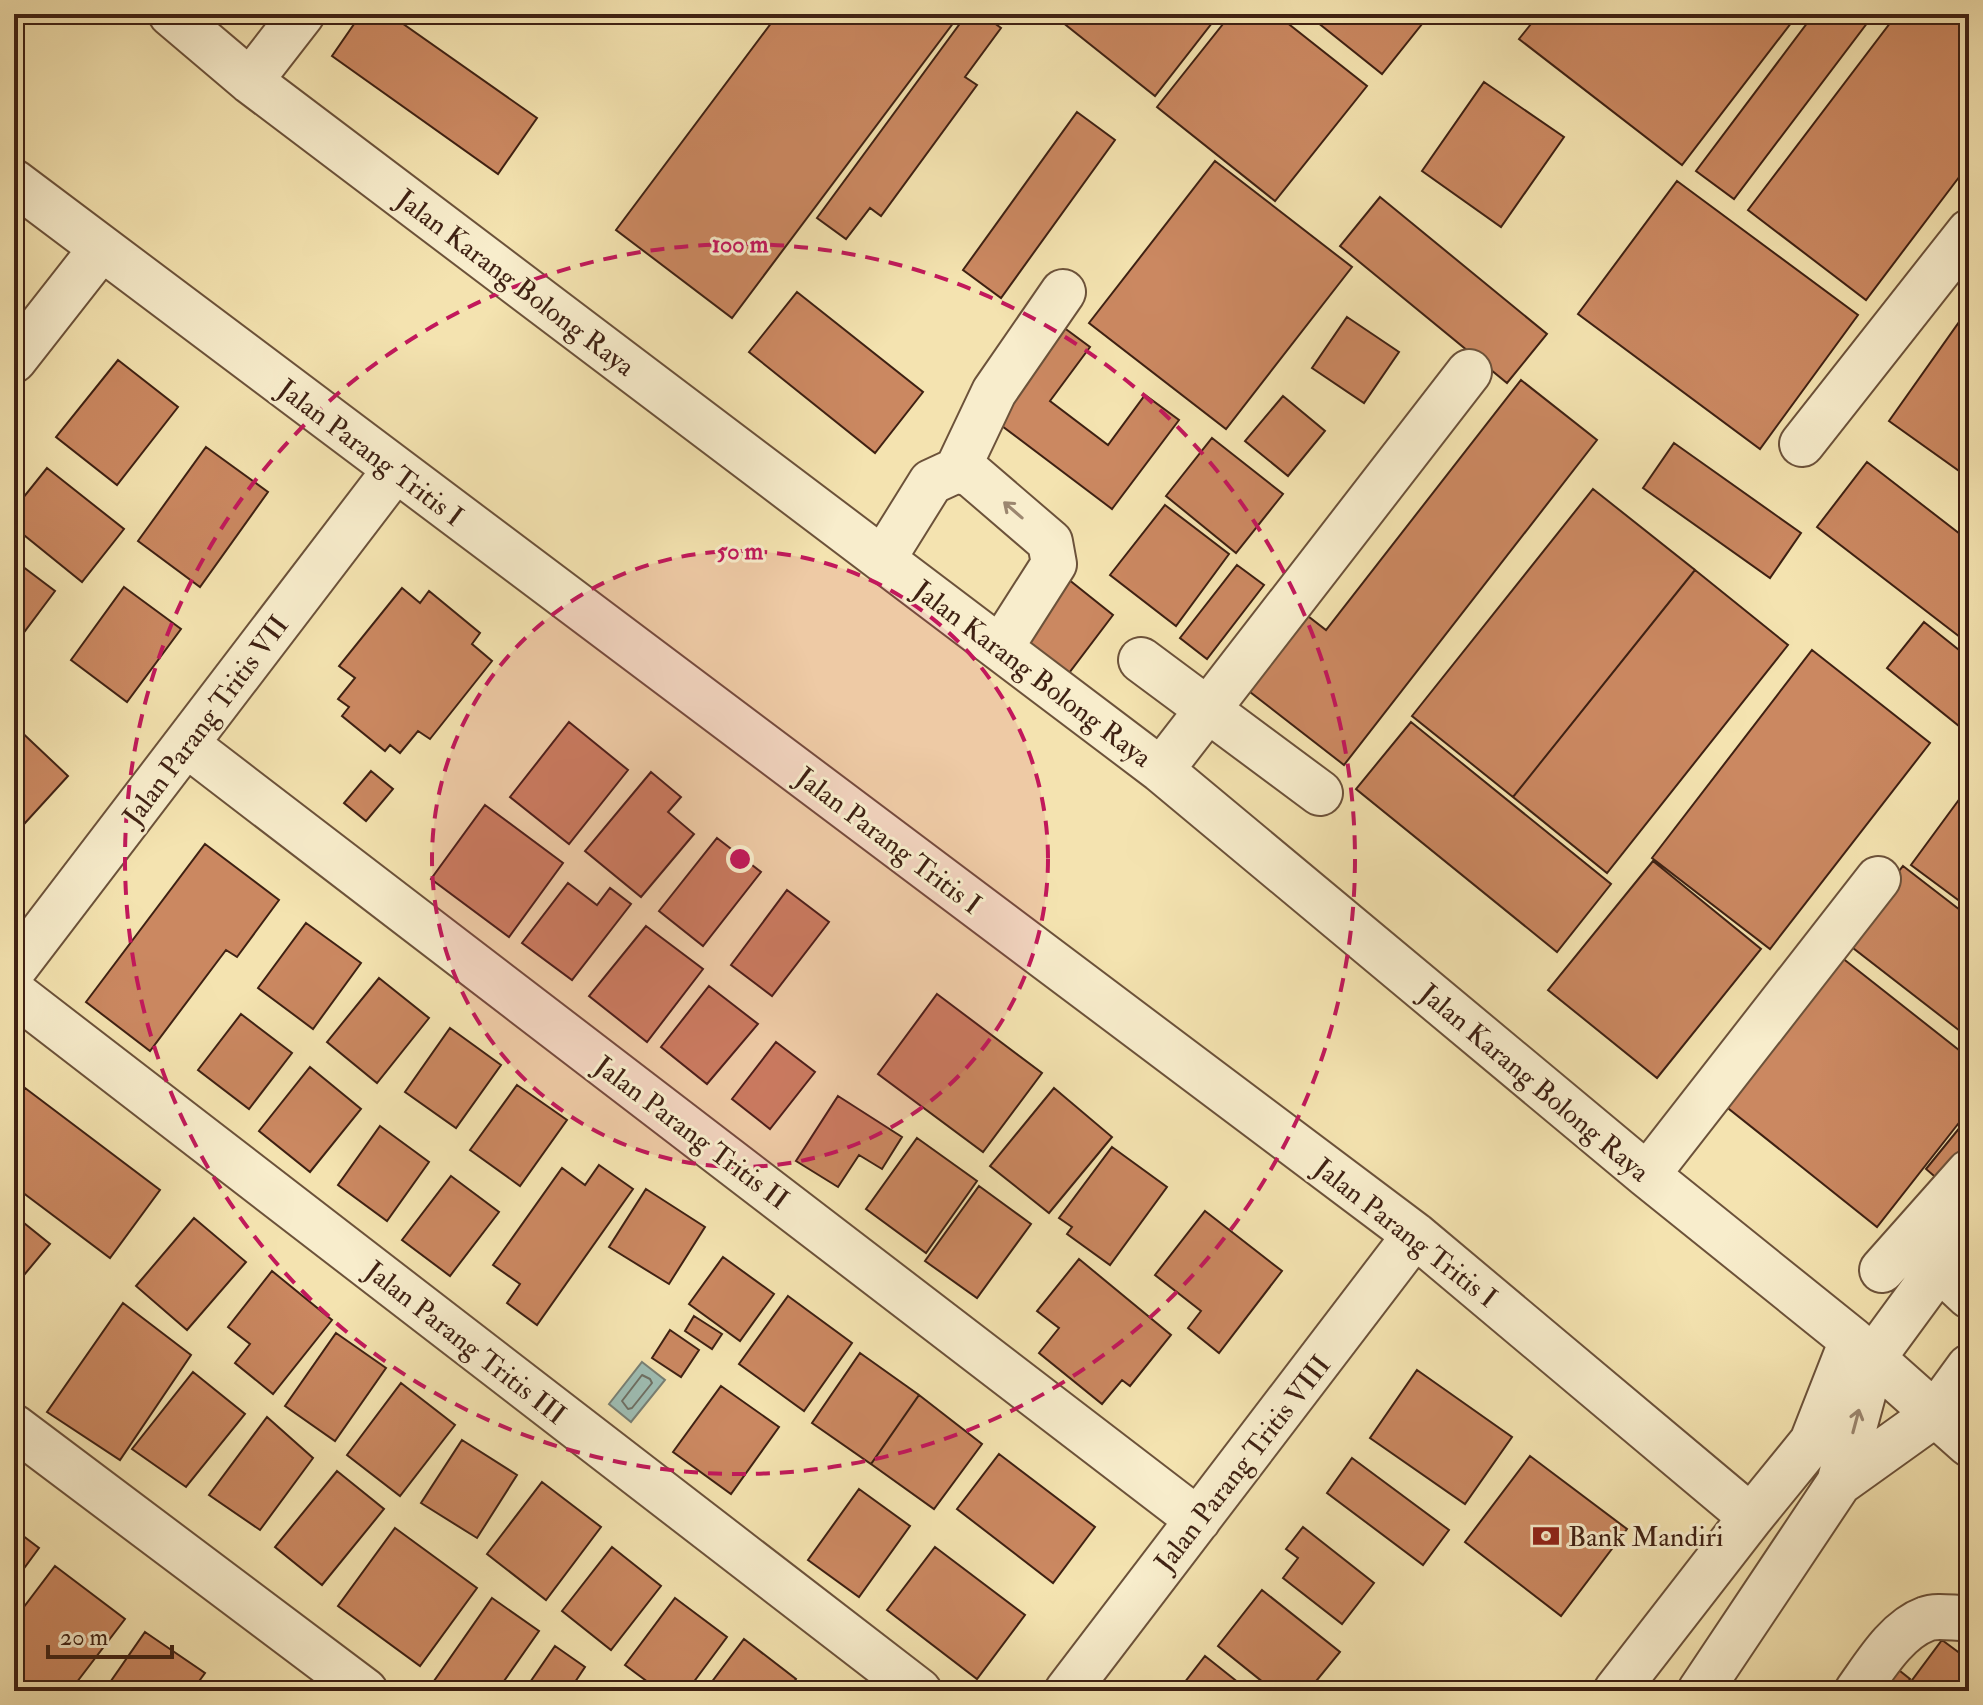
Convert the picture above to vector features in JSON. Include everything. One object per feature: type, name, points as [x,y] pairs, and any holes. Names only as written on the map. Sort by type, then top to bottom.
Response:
[{"type":"street","name":"Jalan Karang Bolong Raya","points":[[171,14],[250,81],[1161,770],[1647,1175],[1862,1349],[1969,1444]]},
{"type":"street","points":[[250,81],[302,14]]},
{"type":"street","name":"Jalan Parang Tritis I","points":[[14,182],[1415,1235],[1751,1517]]},
{"type":"street","points":[[1802,444],[1969,232]]},
{"type":"street","points":[[14,360],[101,249]]},
{"type":"street","points":[[883,559],[931,482],[957,470],[994,392],[1063,292]]},
{"type":"street","points":[[1161,770],[1469,372]]},
{"type":"street","name":"Jalan Parang Tritis VII","points":[[14,969],[395,470]]},
{"type":"street","points":[[957,470],[972,475],[1050,542],[1054,564],[1001,647]]},
{"type":"street","points":[[1141,660],[1320,793]]},
{"type":"street","name":"Jalan Parang Tritis II","points":[[186,744],[1198,1520]]},
{"type":"street","points":[[1647,1175],[1878,879]]},
{"type":"street","name":"Jalan Parang Tritis III","points":[[14,993],[919,1691]]},
{"type":"street","points":[[1882,1270],[1969,1172]]},
{"type":"street","points":[[1616,1691],[1812,1442],[1862,1349],[1954,1282],[1969,1233]]},
{"type":"street","name":"Jalan Parang Tritis VIII","points":[[1067,1691],[1415,1235]]},
{"type":"street","points":[[1839,1483],[1862,1349]]},
{"type":"street","points":[[1700,1691],[1839,1483],[1934,1415],[1969,1367]]},
{"type":"street","points":[[14,1427],[365,1691]]},
{"type":"street","points":[[1857,1691],[1892,1646],[1927,1618],[1964,1618],[1969,1621]]},
{"type":"water","points":[[642,1362],[665,1380],[631,1422],[609,1404]]},
{"type":"building","points":[[361,14],[389,14],[537,118],[498,174],[332,56]]},
{"type":"building","points":[[778,14],[960,14],[732,318],[616,230]]},
{"type":"building","points":[[967,14],[982,14],[1001,28],[965,77],[977,85],[881,216],[870,208],[846,239],[817,218]]},
{"type":"building","points":[[1052,14],[1219,14],[1155,96]]},
{"type":"building","points":[[1231,14],[1276,14],[1367,86],[1275,201],[1157,107]]},
{"type":"building","points":[[1307,14],[1430,14],[1382,74]]},
{"type":"building","points":[[1539,14],[1798,14],[1682,165],[1519,39]]},
{"type":"building","points":[[1814,14],[1874,14],[1734,199],[1696,171]]},
{"type":"building","points":[[1897,14],[1969,14],[1969,164],[1866,300],[1748,210]]},
{"type":"building","points":[[1484,82],[1564,137],[1501,227],[1422,171]]},
{"type":"building","points":[[1077,112],[1115,140],[1001,298],[963,270]]},
{"type":"building","points":[[1215,161],[1352,267],[1226,429],[1089,323]]},
{"type":"building","points":[[1677,181],[1858,315],[1760,449],[1578,314]]},
{"type":"building","points":[[1380,197],[1547,334],[1507,383],[1340,246]]},
{"type":"building","points":[[797,292],[923,392],[875,453],[749,352]]},
{"type":"building","points":[[1969,308],[1969,478],[1889,421]]},
{"type":"building","points":[[1347,317],[1399,352],[1364,403],[1312,368]]},
{"type":"building","points":[[1059,324],[1090,347],[1050,401],[1108,445],[1145,395],[1179,420],[1112,509],[990,417]]},
{"type":"building","points":[[118,360],[178,407],[117,485],[56,437]]},
{"type":"building","points":[[1521,380],[1597,440],[1344,765],[1241,685],[1300,610],[1326,630]]},
{"type":"building","points":[[1283,396],[1325,431],[1288,476],[1245,441]]},
{"type":"building","points":[[1212,438],[1283,494],[1236,553],[1166,496]]},
{"type":"building","points":[[1674,443],[1801,533],[1770,578],[1643,488]]},
{"type":"building","points":[[206,447],[268,492],[200,587],[138,541]]},
{"type":"building","points":[[1867,462],[1969,541],[1969,644],[1817,527]]},
{"type":"building","points":[[47,468],[124,529],[82,582],[14,527],[14,509]]},
{"type":"building","points":[[1593,489],[1695,570],[1513,797],[1412,716]]},
{"type":"building","points":[[1165,505],[1229,554],[1176,626],[1110,575]]},
{"type":"building","points":[[14,560],[55,591],[19,639],[14,635]]},
{"type":"building","points":[[1237,565],[1264,585],[1207,659],[1180,638]]},
{"type":"building","points":[[1695,570],[1788,645],[1607,873],[1513,797]]},
{"type":"building","points":[[1068,579],[1113,615],[1069,673],[1024,638]]},
{"type":"building","points":[[124,587],[181,629],[127,702],[71,660]]},
{"type":"building","points":[[402,588],[420,603],[429,591],[480,633],[472,644],[492,661],[430,739],[418,731],[400,753],[390,745],[385,751],[342,716],[349,707],[338,699],[355,678],[339,666]]},
{"type":"building","points":[[1924,622],[1969,658],[1969,714],[1959,726],[1887,668]]},
{"type":"building","points":[[1812,650],[1930,743],[1770,949],[1652,858]]},
{"type":"building","points":[[569,722],[628,770],[569,844],[510,797]]},
{"type":"building","points":[[1411,722],[1611,884],[1557,952],[1356,789]]},
{"type":"building","points":[[14,725],[68,776],[15,834],[14,833]]},
{"type":"building","points":[[371,771],[393,789],[366,821],[344,803]]},
{"type":"building","points":[[651,772],[681,797],[668,812],[694,834],[641,897],[585,851]]},
{"type":"building","points":[[1969,786],[1969,908],[1911,865]]},
{"type":"building","points":[[485,805],[563,863],[509,937],[431,879]]},
{"type":"building","points":[[717,838],[761,872],[703,946],[659,911]]},
{"type":"building","points":[[205,844],[279,900],[237,957],[226,950],[150,1051],[86,1002]]},
{"type":"building","points":[[1653,861],[1761,949],[1657,1078],[1548,990]]},
{"type":"building","points":[[1903,866],[1969,917],[1969,1038],[1844,941]]},
{"type":"building","points":[[568,883],[597,905],[610,888],[631,904],[572,980],[522,943]]},
{"type":"building","points":[[787,890],[829,922],[772,996],[731,965]]},
{"type":"building","points":[[306,923],[361,963],[313,1029],[258,988]]},
{"type":"building","points":[[646,926],[703,969],[647,1042],[589,996]]},
{"type":"building","points":[[1841,957],[1969,1058],[1969,1110],[1877,1227],[1724,1105]]},
{"type":"building","points":[[379,978],[429,1018],[377,1083],[327,1042]]},
{"type":"building","points":[[709,986],[758,1024],[707,1084],[661,1047]]},
{"type":"building","points":[[937,994],[1042,1073],[983,1152],[878,1074]]},
{"type":"building","points":[[241,1014],[292,1053],[249,1109],[198,1070]]},
{"type":"building","points":[[450,1028],[501,1065],[456,1128],[405,1092]]},
{"type":"building","points":[[776,1042],[815,1072],[770,1129],[732,1099]]},
{"type":"building","points":[[310,1067],[361,1109],[310,1172],[259,1131]]},
{"type":"building","points":[[517,1085],[567,1120],[520,1186],[470,1150]]},
{"type":"building","points":[[25,1088],[160,1190],[110,1258],[14,1186],[14,1102]]},
{"type":"building","points":[[1054,1088],[1112,1137],[1049,1213],[990,1166]]},
{"type":"building","points":[[838,1096],[902,1137],[882,1169],[859,1155],[838,1187],[796,1161]]},
{"type":"building","points":[[380,1126],[429,1162],[387,1221],[338,1185]]},
{"type":"building","points":[[1961,1126],[1969,1133],[1969,1163],[1948,1188],[1926,1169]]},
{"type":"building","points":[[917,1138],[977,1181],[926,1253],[866,1209]]},
{"type":"building","points":[[1112,1147],[1167,1187],[1110,1265],[1067,1234],[1072,1227],[1059,1218]]},
{"type":"building","points":[[599,1165],[633,1189],[537,1325],[507,1303],[520,1284],[493,1265],[562,1168],[585,1185]]},
{"type":"building","points":[[451,1176],[499,1212],[450,1276],[402,1240]]},
{"type":"building","points":[[979,1186],[1031,1224],[977,1298],[925,1261]]},
{"type":"building","points":[[646,1189],[705,1227],[669,1284],[609,1247]]},
{"type":"building","points":[[1205,1211],[1282,1271],[1219,1353],[1188,1328],[1201,1311],[1155,1275]]},
{"type":"building","points":[[14,1215],[50,1244],[14,1287]]},
{"type":"building","points":[[194,1218],[246,1262],[187,1330],[136,1286]]},
{"type":"building","points":[[723,1257],[774,1294],[740,1341],[689,1304]]},
{"type":"building","points":[[1079,1259],[1171,1335],[1130,1386],[1122,1380],[1102,1404],[1039,1353],[1059,1328],[1037,1311]]},
{"type":"building","points":[[272,1271],[332,1320],[273,1394],[235,1363],[250,1344],[228,1327]]},
{"type":"building","points":[[788,1296],[852,1343],[804,1411],[739,1364]]},
{"type":"building","points":[[123,1303],[191,1355],[120,1460],[47,1412]]},
{"type":"building","points":[[694,1316],[722,1334],[712,1349],[685,1331]]},
{"type":"building","points":[[670,1330],[699,1350],[681,1377],[652,1358]]},
{"type":"building","points":[[336,1333],[386,1368],[335,1441],[285,1406]]},
{"type":"building","points":[[860,1353],[919,1395],[871,1464],[812,1423]]},
{"type":"building","points":[[1417,1370],[1512,1437],[1465,1504],[1370,1438]]},
{"type":"building","points":[[193,1372],[245,1414],[186,1487],[132,1449]]},
{"type":"building","points":[[401,1383],[455,1425],[400,1496],[347,1455]]},
{"type":"building","points":[[721,1386],[779,1427],[731,1494],[673,1452]]},
{"type":"building","points":[[919,1395],[982,1444],[934,1509],[871,1464]]},
{"type":"building","points":[[267,1417],[313,1458],[260,1530],[209,1495]]},
{"type":"building","points":[[462,1440],[517,1475],[477,1538],[421,1503]]},
{"type":"building","points":[[999,1454],[1095,1527],[1053,1583],[957,1509]]},
{"type":"building","name":"Bank Mandiri","points":[[1530,1456],[1627,1529],[1561,1616],[1465,1542]]},
{"type":"building","points":[[1352,1458],[1449,1530],[1423,1565],[1327,1493]]},
{"type":"building","points":[[337,1471],[384,1509],[322,1585],[275,1547]]},
{"type":"building","points":[[542,1482],[601,1527],[546,1600],[487,1554]]},
{"type":"building","points":[[859,1489],[910,1526],[859,1597],[808,1560]]},
{"type":"building","points":[[1303,1527],[1374,1583],[1342,1624],[1283,1578],[1298,1558],[1286,1549]]},
{"type":"building","points":[[395,1528],[477,1588],[420,1666],[338,1606]]},
{"type":"building","points":[[14,1529],[39,1548],[14,1582]]},
{"type":"building","points":[[612,1547],[661,1586],[611,1650],[562,1611]]},
{"type":"building","points":[[935,1547],[1025,1615],[977,1679],[887,1610]]},
{"type":"building","points":[[55,1566],[125,1619],[70,1691],[14,1691],[14,1620]]},
{"type":"building","points":[[1262,1590],[1340,1652],[1308,1691],[1274,1691],[1218,1646]]},
{"type":"building","points":[[492,1598],[539,1631],[497,1691],[427,1691]]},
{"type":"building","points":[[675,1598],[727,1637],[687,1691],[660,1691],[625,1665]]},
{"type":"building","points":[[145,1632],[205,1673],[192,1691],[104,1691]]},
{"type":"building","points":[[744,1639],[796,1679],[787,1691],[705,1691]]},
{"type":"building","points":[[1942,1640],[1969,1660],[1969,1691],[1904,1691]]},
{"type":"building","points":[[555,1646],[585,1667],[569,1691],[524,1691]]},
{"type":"building","points":[[1205,1656],[1249,1691],[1178,1691]]},
{"type":"building","points":[[1885,1659],[1910,1679],[1901,1691],[1860,1691]]},
{"type":"place","name":"Bank Mandiri","points":[[1546,1536]]}]
